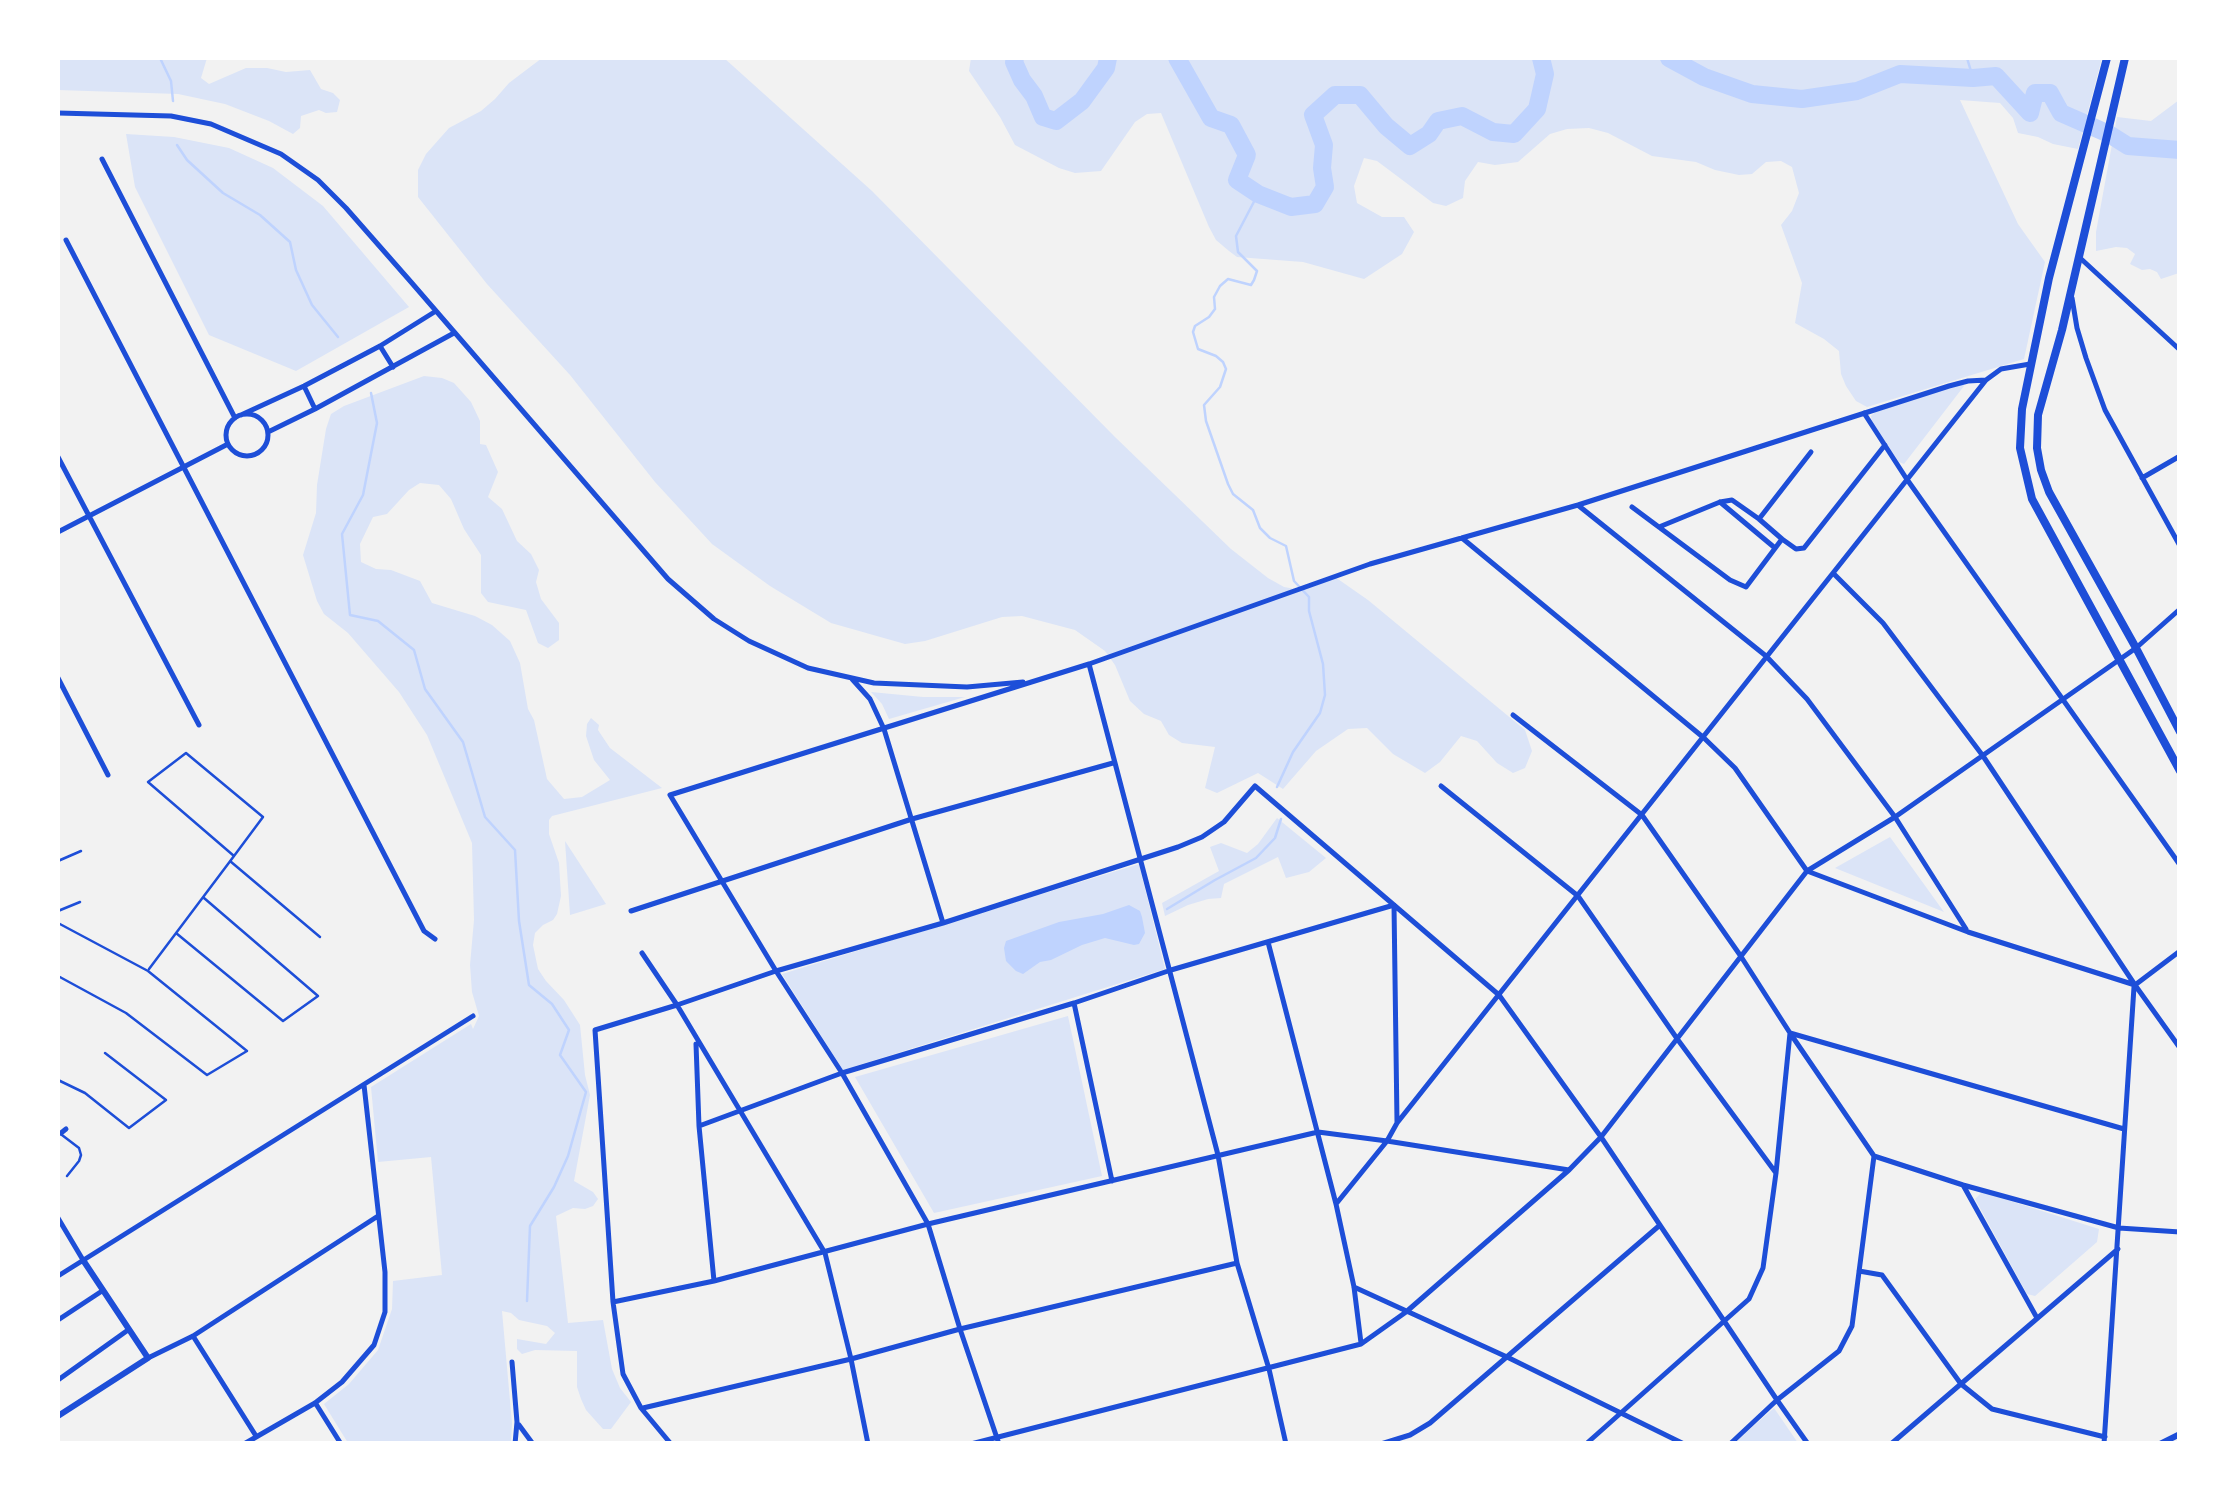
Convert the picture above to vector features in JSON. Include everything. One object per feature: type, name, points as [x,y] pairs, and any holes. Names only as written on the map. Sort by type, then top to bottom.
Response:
[{"type":"main road","points":[[2107,58],[2030,364],[2020,428],[2024,469],[2032,499],[2180,772]]},
{"type":"main road","points":[[2126,58],[2038,416],[2037,448],[2049,492],[2180,732]]},
{"type":"main road","points":[[2030,364],[2052,366]]},
{"type":"street","points":[[58,113],[171,116],[210,124],[281,154],[318,180],[654,564],[698,607],[731,631],[808,668],[852,679],[896,685],[966,686],[1036,681]]},
{"type":"street","points":[[102,159],[238,416]]},
{"type":"street","points":[[66,240],[424,932],[435,939]]},
{"type":"street","points":[[2079,257],[2176,341],[2180,350]]},
{"type":"street","points":[[2071,286],[2077,328],[2106,410],[2180,546]]},
{"type":"street","points":[[238,416],[256,416],[268,432],[266,445],[250,456],[237,454],[228,444],[226,430],[238,416],[380,346],[436,311]]},
{"type":"street","points":[[268,432],[454,333]]},
{"type":"street","points":[[380,346],[393,367]]},
{"type":"street","points":[[1336,1204],[1396,1123],[1986,380],[2001,369],[2030,364]]},
{"type":"street","points":[[999,1440],[928,1224],[842,1073],[670,795],[1089,664],[1370,564],[1578,505],[1968,381],[1986,380]]},
{"type":"street","points":[[304,386],[315,409]]},
{"type":"street","points":[[1864,413],[2180,865]]},
{"type":"street","points":[[58,532],[228,444]]},
{"type":"street","points":[[1659,527],[1732,500],[1796,548],[1804,548],[1885,445]]},
{"type":"street","points":[[1759,518],[1811,452]]},
{"type":"street","points":[[2142,478],[2180,456]]},
{"type":"street","points":[[58,458],[199,725]]},
{"type":"street","points":[[1720,502],[1774,548]]},
{"type":"street","points":[[1578,505],[1766,656],[1807,699],[1895,818],[1968,932]]},
{"type":"street","points":[[1632,507],[1740,586],[1746,587],[1782,538]]},
{"type":"street","points":[[1462,538],[1704,738],[1735,768],[1807,871],[1968,932],[2134,984]]},
{"type":"street","points":[[1833,574],[1883,623],[1983,756],[2180,1048]]},
{"type":"street","points":[[971,1444],[999,1440],[1361,1344],[1406,1312],[1569,1170],[1678,1040],[1807,871],[1895,818],[2063,700],[2136,648],[2180,609]]},
{"type":"street","points":[[1089,664],[1218,1156],[1237,1264],[1286,1444]]},
{"type":"street","points":[[58,678],[108,774]]},
{"type":"street","points":[[852,679],[870,699],[884,729],[943,922]]},
{"type":"street","points":[[1513,715],[1642,815],[1874,1156],[2119,1228],[2180,1232]]},
{"type":"street","points":[[631,911],[912,819],[1113,762]]},
{"type":"street","points":[[671,1444],[641,1408],[622,1374],[613,1302],[594,1030],[1202,838],[1224,822],[1255,786],[1499,995],[1601,1136],[1808,1444]]},
{"type":"street","points":[[1441,786],[1578,896],[1776,1174]]},
{"type":"street","points":[[698,1126],[842,1073],[1170,970],[1394,905]]},
{"type":"street","points":[[1394,905],[1396,1123]]},
{"type":"street","points":[[1268,942],[1336,1204],[1354,1287],[1361,1344]]},
{"type":"street","points":[[2134,984],[2180,951]]},
{"type":"street","points":[[642,953],[742,1111],[825,1253],[868,1444]]},
{"type":"street","points":[[1859,1272],[1882,1276],[1960,1384],[1992,1409],[2105,1440],[2134,984]]},
{"type":"street","points":[[1074,1003],[1112,1181]]},
{"type":"street","points":[[58,1276],[473,1016]]},
{"type":"street","points":[[1790,1033],[2124,1129]]},
{"type":"street","points":[[1586,1444],[1748,1299],[1762,1268],[1790,1033]]},
{"type":"street","points":[[696,1039],[698,1126],[714,1281]]},
{"type":"street","points":[[244,1444],[315,1403],[342,1382],[374,1345],[385,1312],[364,1084]]},
{"type":"street","points":[[613,1302],[714,1281],[928,1224],[1318,1132],[1569,1170]]},
{"type":"street","points":[[1730,1444],[1776,1400],[1838,1351],[1852,1326],[1874,1156]]},
{"type":"street","points":[[1963,1185],[2037,1318]]},
{"type":"street","points":[[58,1416],[148,1358],[193,1336],[378,1216]]},
{"type":"street","points":[[58,1218],[61,1232],[148,1358]]},
{"type":"street","points":[[1382,1444],[1430,1423],[1660,1225]]},
{"type":"street","points":[[1891,1444],[2118,1248]]},
{"type":"street","points":[[641,1408],[1237,1264]]},
{"type":"street","points":[[1354,1287],[1684,1444]]},
{"type":"street","points":[[58,1320],[102,1291]]},
{"type":"street","points":[[58,1380],[128,1330]]},
{"type":"street","points":[[193,1336],[256,1436]]},
{"type":"street","points":[[512,1362],[516,1444]]},
{"type":"street","points":[[315,1403],[341,1444]]},
{"type":"street","points":[[517,1422],[533,1444]]},
{"type":"street","points":[[2160,1444],[2180,1434]]},
{"type":"lane","points":[[148,971],[176,932],[203,897],[234,856],[263,817],[186,753],[148,782],[234,856]]},
{"type":"lane","points":[[58,861],[82,851]]},
{"type":"lane","points":[[230,861],[320,937]]},
{"type":"lane","points":[[176,932],[284,1021],[318,996],[203,897]]},
{"type":"lane","points":[[58,911],[80,902]]},
{"type":"lane","points":[[58,922],[148,971],[247,1051],[207,1075],[126,1013],[58,976]]},
{"type":"lane","points":[[58,1080],[85,1093],[129,1128],[166,1100],[105,1054]]},
{"type":"lane","points":[[61,1134],[80,1148],[81,1155],[67,1176]]},
{"type":"shaded area","points":[[58,58],[207,58],[201,78],[209,84],[246,68],[310,70],[321,89],[340,100],[337,112],[319,110],[301,116],[300,128],[293,134],[225,104],[178,94],[58,90]]},
{"type":"shaded area","points":[[542,58],[724,58],[872,191],[1231,549],[1284,587],[1301,590],[1335,577],[1368,600],[1525,730],[1532,751],[1525,768],[1513,773],[1497,763],[1477,741],[1461,736],[1440,762],[1425,773],[1393,754],[1367,728],[1348,729],[1316,751],[1283,789],[1258,773],[1217,793],[1205,788],[1215,747],[1182,743],[1169,735],[1161,721],[1144,714],[1130,701],[1105,651],[1075,630],[1022,616],[1002,617],[905,644],[831,623],[770,586],[712,544],[655,482],[570,375],[487,284],[418,197],[418,170],[426,154],[449,128],[481,111]]},
{"type":"shaded area","points":[[971,58],[2102,58],[2078,149],[2018,133],[2013,118],[2000,103],[1960,100],[2018,224],[2045,262],[2024,359],[1867,407],[1856,401],[1846,386],[1839,351],[1795,323],[1802,283],[1781,225],[1799,193],[1792,167],[1781,161],[1766,162],[1752,174],[1739,175],[1696,162],[1652,156],[1608,133],[1589,128],[1567,129],[1550,134],[1518,162],[1478,162],[1465,181],[1463,198],[1446,206],[1433,203],[1377,161],[1364,158],[1354,186],[1357,203],[1382,217],[1404,217],[1414,232],[1402,254],[1364,279],[1303,262],[1237,257],[1229,251],[1209,227],[1161,113],[1147,114],[1135,122],[1101,171],[1075,173],[1015,145],[969,71]]},
{"type":"shaded area","points":[[2179,100],[2179,273],[2161,279],[2157,272],[2130,264],[2135,254],[2127,248],[2096,251],[2096,232],[2117,117],[2151,121]]},
{"type":"shaded area","points":[[126,134],[174,137],[229,148],[273,168],[323,206],[409,307],[296,371],[209,335],[135,187]]},
{"type":"shaded area","points":[[424,376],[454,383],[471,402],[480,421],[480,444],[486,445],[498,472],[488,497],[502,509],[517,541],[531,554],[539,570],[536,582],[541,599],[559,623],[559,640],[548,648],[538,643],[526,610],[488,602],[481,593],[481,555],[451,499],[439,485],[420,483],[387,514],[373,517],[360,544],[361,562],[420,581],[432,603],[475,616],[510,641],[520,663],[547,779],[564,799],[582,797],[610,780],[594,760],[586,736],[591,718],[599,725],[598,730],[610,748],[662,788],[552,816],[549,834],[559,863],[561,896],[557,914],[535,933],[533,945],[538,969],[580,1025],[590,1095],[574,1181],[598,1199],[593,1206],[573,1208],[556,1216],[568,1323],[603,1320],[612,1369],[631,1402],[611,1429],[603,1429],[586,1410],[577,1387],[577,1351],[535,1350],[522,1354],[517,1349],[517,1339],[546,1344],[555,1333],[547,1326],[519,1320],[502,1311],[511,1443],[348,1443],[324,1404],[349,1384],[378,1350],[392,1309],[393,1281],[442,1275],[431,1157],[378,1162],[371,1087],[471,1024],[473,1029],[479,1016],[470,965],[474,920],[472,843],[427,735],[399,692],[348,633],[324,614],[303,555],[316,513],[317,485],[331,414]]},
{"type":"shaded area","points":[[1962,383],[1964,386],[1904,464],[1899,462],[1871,416]]},
{"type":"shaded area","points":[[871,692],[923,697],[965,697],[889,719]]},
{"type":"shaded area","points":[[1277,818],[1326,858],[1309,872],[1286,878],[1278,857],[1224,884],[1221,898],[1188,905],[1165,916],[1162,903],[1219,871],[1210,847],[1221,843],[1247,853]]},
{"type":"shaded area","points":[[1890,837],[1944,912],[1835,868]]},
{"type":"shaded area","points":[[565,841],[606,904],[570,915]]},
{"type":"shaded area","points":[[1139,864],[1165,969],[843,1070],[782,974]]},
{"type":"shaded area","points":[[1068,1016],[1102,1176],[934,1213],[855,1077]]},
{"type":"shaded area","points":[[1982,1192],[2099,1229],[2097,1242],[2035,1296],[2027,1294],[1975,1199]]},
{"type":"shaded area","points":[[1774,1408],[1798,1443],[1734,1443]]},
{"type":"water","points":[[1129,905],[1140,911],[1142,917],[1145,933],[1139,944],[1105,938],[1040,962],[1023,974],[1006,961],[1006,941],[1059,922]]},
{"type":"waterway","points":[[160,58],[171,81],[173,101]]},
{"type":"waterway","points":[[1015,58],[1022,80],[1043,117],[1056,121],[1082,101],[1106,68],[1108,58]]},
{"type":"waterway","points":[[1177,58],[1211,118],[1231,125],[1247,155],[1237,180],[1258,194],[1291,207],[1315,204],[1325,187],[1324,145],[1313,115],[1335,95],[1360,95],[1386,126],[1410,146],[1429,134],[1438,121],[1462,116],[1493,132],[1514,134],[1537,109],[1545,74],[1541,58]]},
{"type":"waterway","points":[[1669,58],[1704,77],[1752,94],[1802,99],[1857,91],[1900,74],[1996,76],[2030,113],[2035,93],[2050,93],[2061,113],[2128,146],[2180,150]]},
{"type":"waterway","points":[[1967,58],[1973,78]]},
{"type":"waterway","points":[[177,145],[187,160],[223,193],[260,215],[290,242],[296,270],[312,305],[338,337]]},
{"type":"waterway","points":[[1258,194],[1236,236],[1238,252],[1257,271],[1254,280],[1251,285],[1228,279],[1214,297],[1215,309],[1193,332],[1198,349],[1216,356],[1226,369],[1220,387],[1204,405],[1228,484],[1233,494],[1253,510],[1260,528],[1286,546],[1294,581],[1309,597],[1323,664],[1325,695],[1320,713],[1293,752],[1277,787]]},
{"type":"waterway","points":[[371,393],[377,423],[363,495],[342,534],[350,615],[378,621],[414,650],[425,689],[463,742],[485,817],[515,850],[519,921],[529,985],[552,1004],[569,1030],[560,1055],[586,1092],[568,1156],[530,1226],[527,1301]]},
{"type":"waterway","points":[[1167,909],[1256,858],[1275,838],[1281,819]]}]
